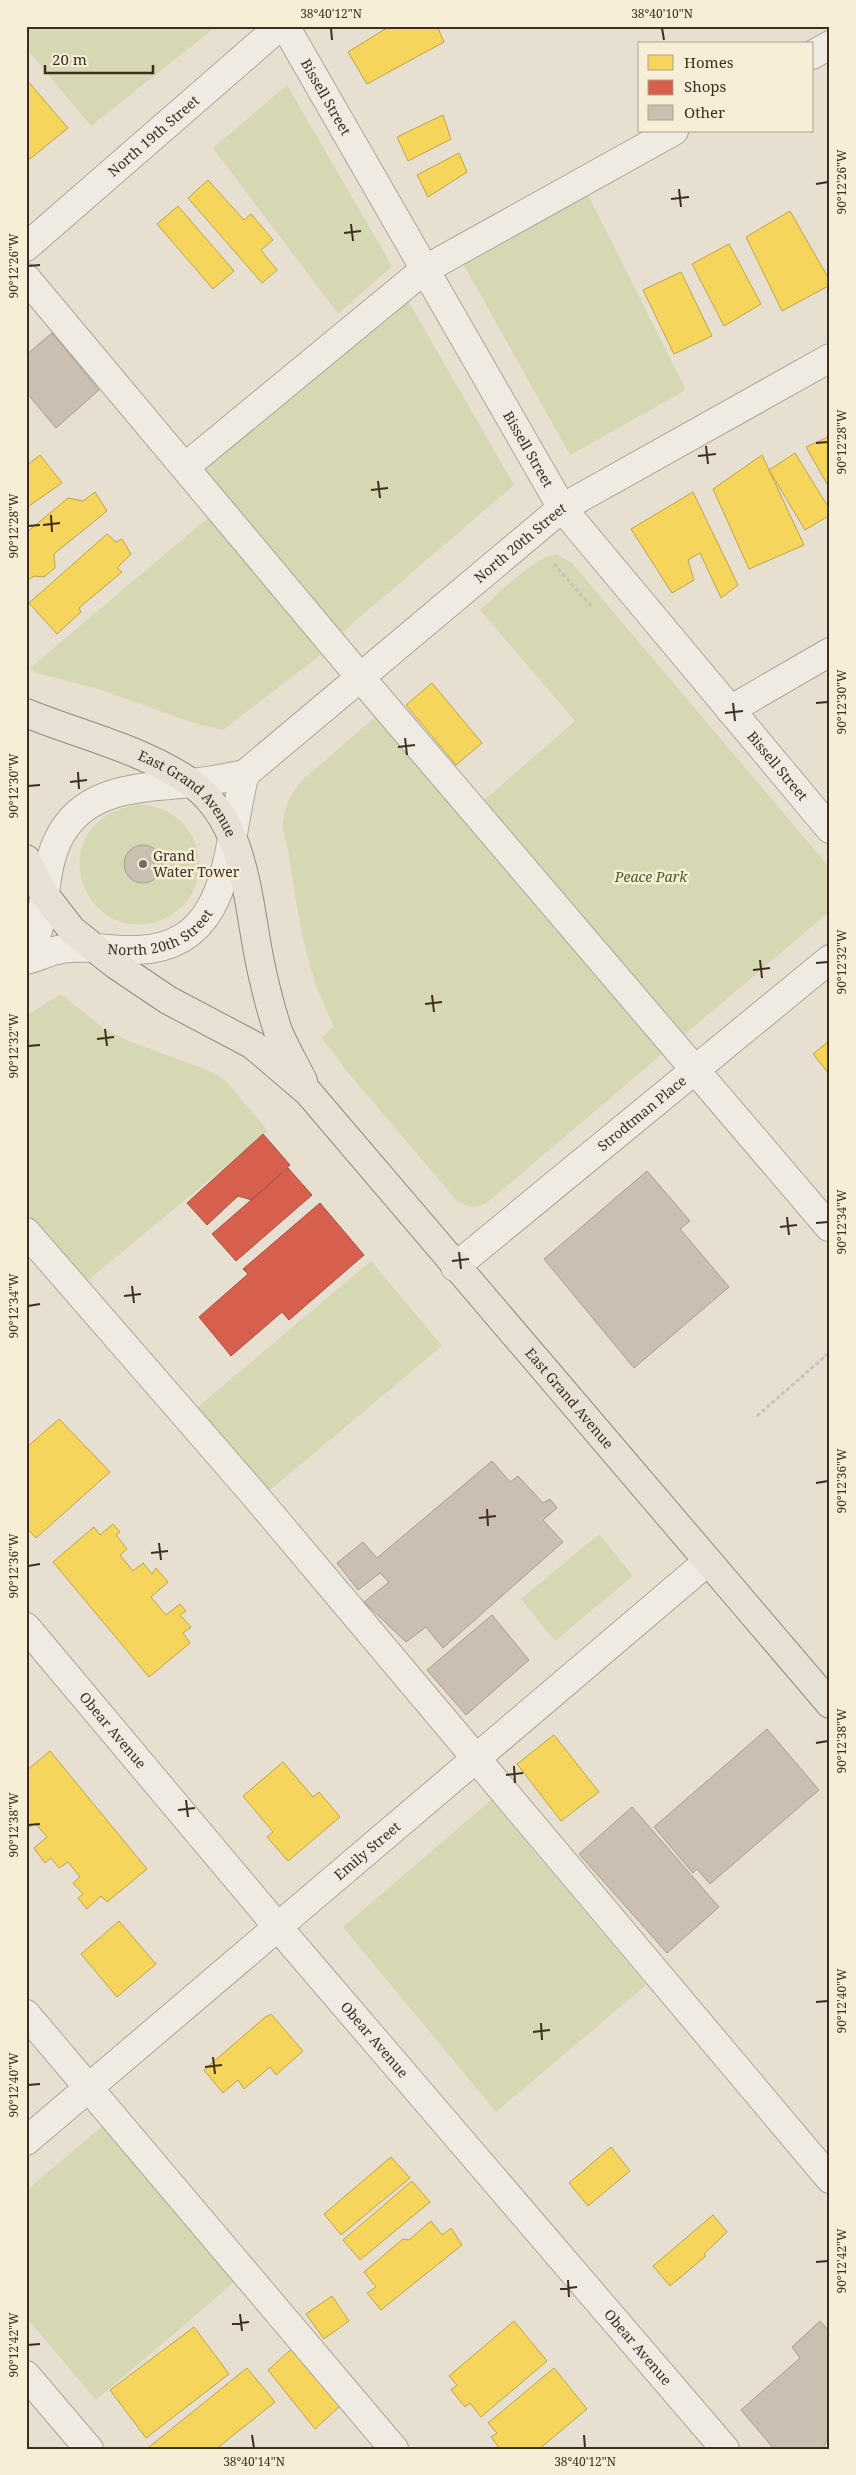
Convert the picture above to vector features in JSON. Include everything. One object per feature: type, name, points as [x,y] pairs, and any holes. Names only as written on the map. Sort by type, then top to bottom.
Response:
[{"type":"main road","name":"East Grand Avenue","points":[[26,714],[134,754],[166,768],[191,783],[215,808],[232,836],[244,874],[263,975],[278,1030],[308,1092]]},
{"type":"main road","name":"East Grand Avenue","points":[[26,859],[44,894],[72,930],[116,965],[168,1000],[253,1045],[308,1092],[455,1267],[830,1704]]},
{"type":"street","name":"North 19th Street","points":[[26,247],[280,26]]},
{"type":"street","name":"Bissell Street","points":[[285,26],[562,508],[830,829]]},
{"type":"street","points":[[814,54],[830,45]]},
{"type":"street","points":[[185,467],[424,270],[672,132]]},
{"type":"street","points":[[26,278],[360,677],[829,1227]]},
{"type":"street","name":"North 20th Street","points":[[26,960],[39,928],[44,894],[57,842],[70,820],[90,804],[116,792],[245,774],[562,508],[830,358]]},
{"type":"street","points":[[730,710],[830,652]]},
{"type":"street","name":"North 20th Street","points":[[26,960],[61,949],[154,950],[177,943],[196,927],[211,908],[223,883],[237,803],[245,774]]},
{"type":"street","name":"Strodtman Place","points":[[455,1267],[830,959]]},
{"type":"street","points":[[26,1232],[252,1492],[830,2179]]},
{"type":"street","name":"Emily Street","points":[[26,2141],[707,1562]]},
{"type":"street","name":"Obear Avenue","points":[[26,1628],[277,1926],[725,2449]]},
{"type":"street","points":[[26,2014],[394,2449]]},
{"type":"street","points":[[26,2375],[89,2449]]},
{"type":"path","points":[[554,564],[591,606]]},
{"type":"path","points":[[757,1416],[830,1352]]},
{"type":"green space","points":[[26,26],[217,26],[91,126],[26,48]]},
{"type":"green space","points":[[287,85],[392,266],[338,314],[213,148]]},
{"type":"green space","points":[[585,189],[686,390],[570,455],[460,258]]},
{"type":"green space","points":[[406,297],[514,485],[338,636],[199,463]]},
{"type":"green space","points":[[209,517],[323,653],[223,730],[194,723],[98,689],[37,673],[30,668]]},
{"type":"green space","name":"Peace Park","points":[[555,554],[571,562],[830,868],[830,911],[488,1202],[472,1207],[457,1201],[346,1070],[322,1038],[334,1026],[316,985],[304,943],[283,830],[284,816],[289,800],[301,781],[380,713],[483,801],[575,721],[480,610],[525,570]]},
{"type":"green space","points":[[138,804],[170,813],[182,822],[188,830],[193,838],[199,858],[198,878],[189,898],[172,915],[161,920],[133,924],[110,917],[93,901],[82,880],[80,857],[88,834],[107,816]],"holes":[[[136,845],[151,846],[161,856],[161,873],[150,882],[134,881],[127,871],[126,858]]]},
{"type":"green space","points":[[61,994],[102,1027],[126,1040],[212,1072],[226,1081],[268,1131],[86,1282],[26,1212],[26,1016]]},
{"type":"green space","points":[[371,1261],[442,1346],[264,1495],[193,1411]]},
{"type":"green space","points":[[599,1534],[633,1576],[555,1641],[521,1599]]},
{"type":"green space","points":[[491,1800],[646,1985],[496,2112],[343,1927]]},
{"type":"green space","points":[[107,2122],[239,2278],[96,2400],[26,2317],[26,2191]]},
{"type":"building: Homes","points":[[390,26],[437,26],[444,42],[367,84],[348,52]]},
{"type":"building: Homes","points":[[26,79],[68,128],[30,159],[26,154]]},
{"type":"building: Homes","points":[[443,115],[451,139],[408,161],[397,137]]},
{"type":"building: Homes","points":[[459,153],[467,172],[428,197],[417,175]]},
{"type":"building: Homes","points":[[208,180],[244,220],[251,214],[273,240],[261,250],[277,270],[262,283],[188,198]]},
{"type":"building: Homes","points":[[178,206],[234,271],[213,289],[157,224]]},
{"type":"building: Homes","points":[[790,211],[830,281],[830,285],[782,311],[746,237]]},
{"type":"building: Homes","points":[[729,244],[761,304],[724,326],[692,264]]},
{"type":"building: Homes","points":[[681,272],[712,336],[674,354],[643,290]]},
{"type":"building: Homes","points":[[830,436],[830,489],[806,447]]},
{"type":"building: Homes","points":[[795,453],[830,510],[830,515],[805,530],[769,470]]},
{"type":"building: Homes","points":[[40,455],[62,483],[26,508],[26,466]]},
{"type":"building: Homes","points":[[762,455],[804,545],[749,569],[713,489]]},
{"type":"building: Homes","points":[[95,492],[107,511],[54,554],[55,568],[44,577],[34,576],[26,582],[26,533],[68,498],[83,501]]},
{"type":"building: Homes","points":[[693,492],[738,585],[721,598],[700,553],[688,560],[694,580],[672,593],[631,529]]},
{"type":"building: Homes","points":[[107,534],[116,542],[122,539],[131,554],[117,568],[122,572],[79,608],[81,612],[57,634],[29,603]]},
{"type":"building: Homes","points":[[432,683],[482,743],[456,765],[406,705]]},
{"type":"building: Homes","points":[[830,1040],[830,1075],[813,1054]]},
{"type":"building: Homes","points":[[59,1419],[110,1472],[36,1538],[26,1527],[26,1448]]},
{"type":"building: Homes","points":[[113,1524],[120,1532],[116,1535],[127,1549],[120,1555],[133,1571],[143,1563],[152,1574],[156,1568],[168,1582],[151,1597],[166,1615],[180,1604],[186,1611],[180,1615],[191,1627],[183,1633],[190,1643],[149,1677],[53,1562],[94,1527],[100,1535]]},
{"type":"building: Homes","points":[[554,1735],[599,1792],[561,1821],[517,1764]]},
{"type":"building: Homes","points":[[50,1751],[147,1869],[107,1902],[101,1896],[87,1909],[78,1898],[83,1894],[73,1883],[80,1877],[68,1862],[59,1868],[51,1858],[45,1863],[34,1848],[47,1837],[35,1823],[26,1830],[26,1771]]},
{"type":"building: Homes","points":[[283,1762],[313,1797],[319,1792],[340,1817],[288,1861],[267,1837],[273,1832],[243,1796]]},
{"type":"building: Homes","points":[[119,1921],[156,1964],[117,1997],[81,1954]]},
{"type":"building: Homes","points":[[271,2014],[303,2051],[276,2075],[270,2067],[244,2089],[238,2080],[223,2093],[204,2070]]},
{"type":"building: Homes","points":[[611,2147],[630,2171],[588,2206],[569,2183]]},
{"type":"building: Homes","points":[[391,2157],[410,2178],[341,2235],[324,2214]]},
{"type":"building: Homes","points":[[412,2181],[430,2202],[360,2260],[343,2240]]},
{"type":"building: Homes","points":[[713,2215],[727,2232],[704,2254],[706,2256],[670,2286],[653,2266]]},
{"type":"building: Homes","points":[[431,2221],[442,2235],[451,2228],[462,2245],[381,2310],[367,2293],[376,2287],[364,2272],[403,2239],[409,2240]]},
{"type":"building: Homes","points":[[332,2296],[349,2321],[324,2339],[306,2314]]},
{"type":"building: Homes","points":[[514,2321],[547,2361],[481,2417],[470,2403],[465,2407],[451,2390],[457,2385],[449,2376]]},
{"type":"building: Homes","points":[[194,2327],[229,2374],[146,2438],[110,2390]]},
{"type":"building: Homes","points":[[296,2345],[341,2405],[315,2429],[268,2370]]},
{"type":"building: Homes","points":[[247,2368],[275,2402],[216,2449],[151,2449],[149,2447]]},
{"type":"building: Homes","points":[[554,2368],[587,2409],[539,2449],[500,2449],[491,2437],[497,2433],[488,2423]]},
{"type":"building: Shops","points":[[263,1134],[290,1165],[252,1200],[238,1196],[207,1225],[187,1203]]},
{"type":"building: Shops","points":[[288,1168],[312,1195],[236,1261],[212,1234]]},
{"type":"building: Shops","points":[[320,1203],[364,1255],[289,1320],[282,1312],[231,1356],[199,1317],[248,1274],[243,1269]]},
{"type":"building: Other","points":[[52,333],[99,390],[56,428],[26,392],[26,355]]},
{"type":"building: Other","name":"Grand Water Tower","points":[[143,845],[156,851],[162,864],[156,877],[143,883],[130,877],[124,864],[130,851]]},
{"type":"building: Other","points":[[647,1171],[690,1221],[680,1229],[729,1287],[634,1368],[544,1259]]},
{"type":"building: Other","points":[[492,1461],[510,1482],[518,1476],[543,1503],[550,1499],[557,1508],[543,1520],[563,1542],[443,1648],[426,1627],[406,1642],[364,1602],[389,1582],[380,1573],[358,1590],[337,1563],[363,1542],[377,1558]]},
{"type":"building: Other","points":[[492,1615],[529,1660],[466,1715],[427,1670]]},
{"type":"building: Other","points":[[767,1729],[819,1790],[710,1884],[697,1869],[693,1873],[654,1827]]},
{"type":"building: Other","points":[[632,1807],[719,1907],[667,1953],[579,1854]]},
{"type":"building: Other","points":[[820,2321],[830,2332],[830,2433],[823,2449],[774,2449],[741,2410],[800,2358],[792,2347]]},
{"type":"place","name":"Grand Water Tower","points":[[143,864]]}]
